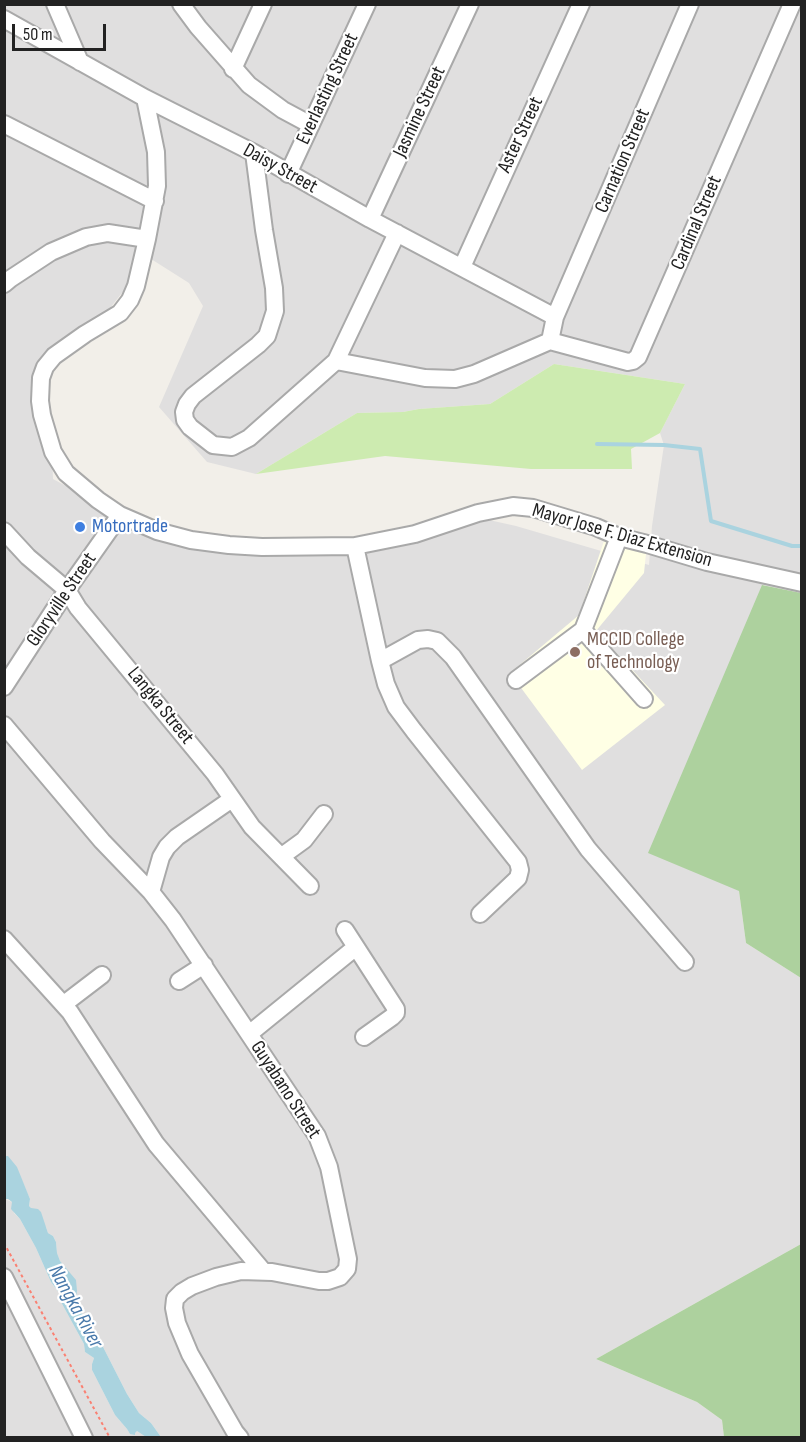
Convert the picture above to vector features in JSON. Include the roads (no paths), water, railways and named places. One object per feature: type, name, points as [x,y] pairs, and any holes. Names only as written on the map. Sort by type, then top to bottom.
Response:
[{"type":"street","points":[[55,4],[80,62]]},
{"type":"street","points":[[181,4],[233,69],[249,85],[283,110],[311,125]]},
{"type":"street","points":[[233,69],[263,4]]},
{"type":"street","name":"Everlasting Street","points":[[288,174],[367,4]]},
{"type":"street","name":"Jasmine Street","points":[[370,219],[470,4]]},
{"type":"street","name":"Aster Street","points":[[462,267],[581,4]]},
{"type":"street","name":"Carnation Street","points":[[550,340],[555,317],[690,4]]},
{"type":"street","name":"Cardinal Street","points":[[550,340],[628,362],[638,357],[792,4]]},
{"type":"street","name":"Daisy Street","points":[[4,19],[145,98],[256,168],[288,174],[555,317]]},
{"type":"street","name":"Mayor Jose F. Diaz Extension","points":[[145,98],[156,152],[157,177],[155,201],[136,286],[130,300],[120,313],[54,356],[45,367],[41,378],[42,414],[53,452],[66,473],[98,500],[120,515],[157,531],[191,540],[262,547],[355,546],[415,534],[478,513],[513,506],[532,508],[596,527],[619,537],[707,562],[801,583]]},
{"type":"street","points":[[4,124],[155,201]]},
{"type":"street","points":[[256,168],[274,288],[275,311],[267,336],[193,396],[187,404],[184,412],[186,420],[213,445],[232,447],[249,438],[336,361],[397,233]]},
{"type":"street","points":[[4,284],[51,252],[86,237],[108,233],[147,239]]},
{"type":"street","points":[[336,361],[425,378],[455,379],[474,374],[550,340]]},
{"type":"street","name":"Gloryville Street","points":[[4,687],[67,590],[120,515]]},
{"type":"street","name":"Langka Street","points":[[4,531],[28,557],[67,590],[78,608],[215,774],[252,827],[310,886]]},
{"type":"street","points":[[516,680],[583,630],[619,537]]},
{"type":"street","points":[[355,546],[380,661],[386,684],[396,707],[518,862],[520,870],[518,878],[480,914]]},
{"type":"street","points":[[583,630],[644,699]]},
{"type":"street","points":[[380,661],[418,640],[428,639],[436,641],[453,657],[588,849],[685,962]]},
{"type":"street","name":"Guyabano Street","points":[[4,725],[102,841],[151,892],[173,920],[317,1136],[329,1167],[348,1259],[347,1269],[340,1277],[328,1281],[311,1280],[272,1272],[241,1271],[192,1286],[175,1299],[177,1323],[190,1354],[240,1437]]},
{"type":"street","points":[[151,892],[161,857],[167,847],[177,837],[232,799]]},
{"type":"street","points":[[282,856],[304,840],[324,814]]},
{"type":"street","points":[[345,930],[396,1009],[392,1017],[363,1037]]},
{"type":"street","points":[[4,939],[64,1004],[156,1144],[263,1271]]},
{"type":"street","points":[[249,1034],[356,947]]},
{"type":"street","points":[[179,981],[204,965]]},
{"type":"street","points":[[64,1004],[102,975]]},
{"type":"street","points":[[4,1277],[84,1437]]},
{"type":"water","name":"Nangka River","points":[[5,1156],[8,1156],[17,1167],[30,1199],[29,1206],[41,1212],[48,1233],[56,1242],[60,1261],[76,1280],[76,1298],[81,1312],[100,1341],[139,1413],[151,1423],[161,1437],[146,1437],[137,1431],[135,1435],[130,1434],[115,1415],[92,1370],[94,1358],[85,1352],[84,1344],[61,1302],[61,1295],[51,1282],[20,1219],[11,1209],[12,1202],[5,1199]]},
{"type":"waterway","points":[[597,444],[664,445],[700,449],[711,521],[792,546],[802,546]]},
{"type":"place","name":"Motortrade","points":[[80,527]]},
{"type":"place","name":"MCCID College of Technology","points":[[575,652]]}]
